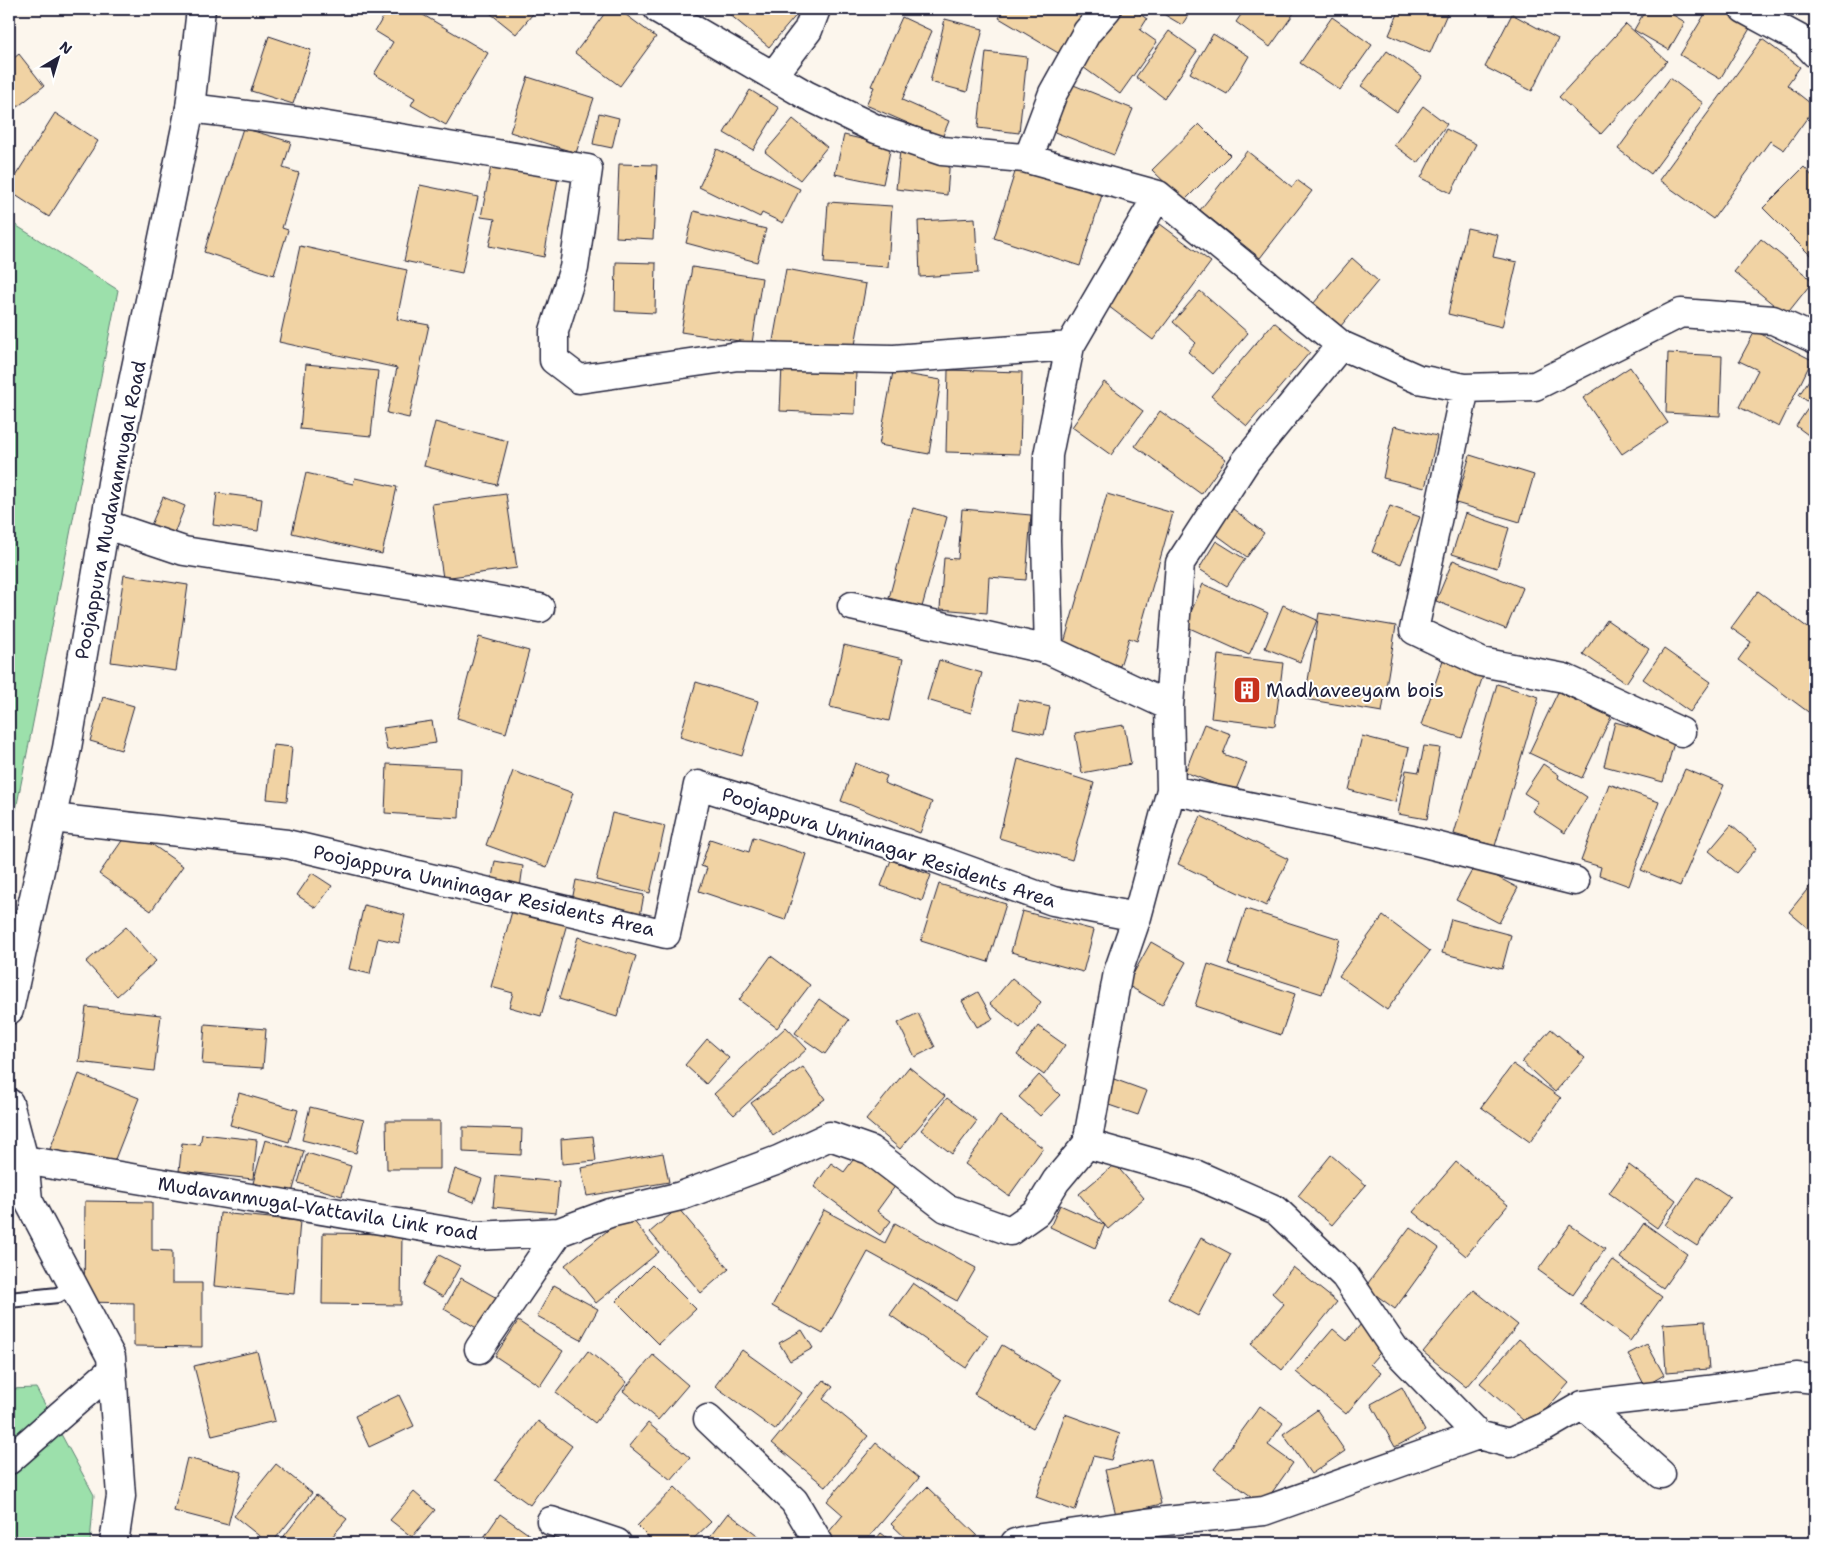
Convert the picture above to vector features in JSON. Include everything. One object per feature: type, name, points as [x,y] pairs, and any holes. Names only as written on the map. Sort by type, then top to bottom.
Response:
[{"type":"street","name":"Poojappura Mudavanmugal Road","points":[[9,1010],[67,748],[104,524],[190,108],[201,9]]},
{"type":"street","points":[[658,9],[773,76],[876,129],[942,151],[1028,159],[1158,195],[1341,345],[1418,379],[1465,388],[1535,386],[1681,313],[1773,320],[1815,339]]},
{"type":"street","points":[[773,76],[808,30],[816,9]]},
{"type":"street","points":[[1028,159],[1053,93],[1087,32],[1107,9]]},
{"type":"street","points":[[1744,9],[1805,42],[1815,53]]},
{"type":"street","points":[[190,108],[303,122],[588,169],[574,268],[554,331],[554,360],[579,379],[738,356],[894,359],[1070,346]]},
{"type":"street","points":[[1049,650],[1046,540],[1048,455],[1070,346],[1158,195]]},
{"type":"street","points":[[1341,345],[1246,461],[1180,563],[1169,706],[1171,790],[1138,917],[1118,972],[1087,1144],[1197,1175],[1276,1210],[1345,1276],[1394,1348],[1478,1434],[1509,1443],[1545,1427],[1583,1405],[1796,1377],[1815,1379]]},
{"type":"street","points":[[1465,388],[1414,630],[1481,662],[1564,678],[1681,732]]},
{"type":"street","points":[[104,524],[184,551],[469,595],[540,608]]},
{"type":"street","points":[[852,606],[1049,650],[1169,706]]},
{"type":"street","name":"Poojappura Unninagar Residents Area","points":[[52,818],[286,844],[666,934],[698,785],[937,859],[1053,901],[1138,917]]},
{"type":"street","points":[[1171,790],[1412,840],[1575,881]]},
{"type":"street","points":[[9,1102],[24,1160],[28,1200],[112,1357],[121,1496],[114,1543]]},
{"type":"street","name":"Mudavanmugal-Vattavila Link road","points":[[24,1160],[476,1236],[559,1232],[610,1214],[681,1196],[778,1160],[830,1136],[870,1150],[946,1208],[1010,1231],[1037,1212],[1056,1181],[1087,1144]]},
{"type":"street","points":[[479,1349],[559,1232]]},
{"type":"street","points":[[9,1460],[112,1370]]},
{"type":"street","points":[[1583,1405],[1662,1474]]},
{"type":"street","points":[[708,1419],[794,1501],[819,1543]]},
{"type":"street","points":[[1015,1543],[1146,1522],[1264,1511],[1478,1434]]},
{"type":"street","points":[[551,1521],[617,1543]]},
{"type":"lane","points":[[9,1300],[58,1294],[73,1286]]},
{"type":"green space","points":[[9,221],[118,290],[9,845]]},
{"type":"green space","points":[[36,1388],[94,1495],[90,1543],[9,1543],[9,1389]]},
{"type":"building","points":[[388,9],[413,9],[488,53],[446,125],[411,105],[415,98],[374,74],[393,42],[375,31]]},
{"type":"building","points":[[485,9],[537,9],[516,34]]},
{"type":"building","points":[[608,9],[618,9],[656,37],[620,86],[575,53]]},
{"type":"building","points":[[723,9],[796,9],[799,12],[769,47]]},
{"type":"building","points":[[1004,9],[1094,9],[1065,57],[999,18]]},
{"type":"building","points":[[1120,9],[1133,9],[1147,19],[1140,30],[1157,42],[1120,94],[1080,65]]},
{"type":"building","points":[[1155,9],[1192,9],[1182,25]]},
{"type":"building","points":[[1245,9],[1297,9],[1270,47],[1236,22]]},
{"type":"building","points":[[1400,9],[1449,9],[1430,53],[1389,35]]},
{"type":"building","points":[[1646,9],[1663,9],[1685,22],[1669,50],[1634,30]]},
{"type":"building","points":[[1708,9],[1725,9],[1752,25],[1720,79],[1680,55]]},
{"type":"building","points":[[1512,14],[1558,39],[1532,91],[1485,67]]},
{"type":"building","points":[[902,17],[932,31],[902,100],[949,121],[942,138],[866,105],[874,87],[871,86]]},
{"type":"building","points":[[1332,17],[1372,45],[1340,90],[1300,63]]},
{"type":"building","points":[[945,19],[983,29],[967,92],[930,82]]},
{"type":"building","points":[[1626,24],[1667,61],[1601,134],[1559,97]]},
{"type":"building","points":[[1169,31],[1197,51],[1164,98],[1136,77]]},
{"type":"building","points":[[1213,34],[1249,56],[1227,94],[1190,73]]},
{"type":"building","points":[[269,36],[311,50],[293,104],[251,91]]},
{"type":"building","points":[[1762,39],[1800,67],[1787,85],[1815,107],[1784,150],[1770,141],[1713,219],[1659,180]]},
{"type":"building","points":[[1387,51],[1422,76],[1397,112],[1361,86]]},
{"type":"building","points":[[986,52],[1027,57],[1019,133],[978,128]]},
{"type":"building","points":[[19,54],[44,86],[16,108],[9,99],[9,62]]},
{"type":"building","points":[[528,77],[594,98],[576,153],[510,132]]},
{"type":"building","points":[[1670,78],[1703,103],[1651,174],[1618,149]]},
{"type":"building","points":[[1071,84],[1133,109],[1114,155],[1052,131]]},
{"type":"building","points":[[750,90],[779,108],[753,150],[724,133]]},
{"type":"building","points":[[1423,106],[1447,124],[1418,163],[1394,145]]},
{"type":"building","points":[[55,113],[98,141],[49,217],[9,191],[9,186]]},
{"type":"building","points":[[599,113],[619,118],[612,148],[593,144]]},
{"type":"building","points":[[793,119],[827,147],[800,180],[765,152]]},
{"type":"building","points":[[1199,124],[1230,155],[1184,201],[1152,170]]},
{"type":"building","points":[[243,128],[291,142],[283,168],[299,173],[282,228],[288,230],[274,275],[204,252]]},
{"type":"building","points":[[1446,129],[1476,144],[1451,193],[1421,178]]},
{"type":"building","points":[[844,135],[891,146],[883,184],[835,174]]},
{"type":"building","points":[[717,149],[800,189],[783,223],[762,213],[760,217],[699,187]]},
{"type":"building","points":[[900,151],[950,157],[947,195],[896,189]]},
{"type":"building","points":[[1247,151],[1292,187],[1297,180],[1312,191],[1260,258],[1200,210]]},
{"type":"building","points":[[619,164],[657,165],[653,239],[616,237]]},
{"type":"building","points":[[491,166],[558,179],[544,257],[489,246],[495,219],[481,217]]},
{"type":"building","points":[[1804,167],[1815,179],[1814,259],[1763,208]]},
{"type":"building","points":[[1016,169],[1102,195],[1080,266],[994,238]]},
{"type":"building","points":[[420,185],[478,197],[462,273],[404,261]]},
{"type":"building","points":[[828,202],[892,206],[888,267],[824,263]]},
{"type":"building","points":[[694,211],[766,229],[757,262],[686,243]]},
{"type":"building","points":[[975,218],[978,273],[920,277],[918,221]]},
{"type":"building","points":[[1160,224],[1211,262],[1153,340],[1108,306],[1121,288],[1116,283]]},
{"type":"building","points":[[1467,228],[1498,235],[1493,257],[1517,262],[1502,327],[1448,314]]},
{"type":"building","points":[[1761,239],[1813,281],[1786,315],[1734,272]]},
{"type":"building","points":[[300,246],[407,270],[397,319],[429,325],[409,418],[387,413],[397,368],[279,342]]},
{"type":"building","points":[[1352,258],[1378,281],[1340,327],[1313,304]]},
{"type":"building","points":[[616,262],[656,263],[655,313],[615,311]]},
{"type":"building","points":[[692,267],[762,278],[752,343],[681,332]]},
{"type":"building","points":[[786,269],[866,284],[853,356],[773,341]]},
{"type":"building","points":[[1200,291],[1248,333],[1213,374],[1188,352],[1196,343],[1173,322]]},
{"type":"building","points":[[1274,322],[1310,352],[1247,426],[1211,396]]},
{"type":"building","points":[[1755,331],[1812,360],[1779,427],[1739,407],[1758,370],[1739,361]]},
{"type":"building","points":[[1668,353],[1722,356],[1720,416],[1666,413]]},
{"type":"building","points":[[306,364],[378,371],[371,436],[300,429]]},
{"type":"building","points":[[782,365],[856,368],[855,414],[780,411]]},
{"type":"building","points":[[1630,367],[1668,423],[1622,454],[1583,398]]},
{"type":"building","points":[[948,370],[1022,372],[1020,454],[946,452]]},
{"type":"building","points":[[1815,371],[1815,440],[1796,426],[1811,404],[1799,395]]},
{"type":"building","points":[[893,372],[941,380],[929,454],[879,445]]},
{"type":"building","points":[[1104,382],[1143,411],[1111,455],[1072,427]]},
{"type":"building","points":[[1160,411],[1226,459],[1201,494],[1135,446]]},
{"type":"building","points":[[435,422],[508,441],[497,485],[424,466]]},
{"type":"building","points":[[1394,426],[1437,436],[1425,488],[1383,478]]},
{"type":"building","points":[[1470,455],[1534,475],[1520,522],[1456,503]]},
{"type":"building","points":[[306,473],[353,484],[355,478],[397,487],[382,554],[292,533]]},
{"type":"building","points":[[217,493],[262,499],[258,531],[213,525]]},
{"type":"building","points":[[506,494],[517,568],[443,578],[432,504]]},
{"type":"building","points":[[1107,494],[1173,513],[1137,641],[1129,638],[1120,666],[1062,650]]},
{"type":"building","points":[[163,497],[185,506],[171,541],[148,532]]},
{"type":"building","points":[[1228,505],[1264,533],[1247,557],[1210,530]]},
{"type":"building","points":[[1390,506],[1420,517],[1401,564],[1372,552]]},
{"type":"building","points":[[913,508],[947,517],[922,607],[889,598]]},
{"type":"building","points":[[962,509],[1031,515],[1026,580],[989,577],[987,613],[940,609],[944,558],[958,559]]},
{"type":"building","points":[[1465,513],[1509,528],[1497,568],[1452,554]]},
{"type":"building","points":[[1216,541],[1245,559],[1227,586],[1199,569]]},
{"type":"building","points":[[1453,560],[1523,588],[1506,629],[1436,601]]},
{"type":"building","points":[[124,575],[188,585],[176,671],[111,662]]},
{"type":"building","points":[[1203,584],[1268,613],[1249,655],[1185,626]]},
{"type":"building","points":[[1758,591],[1815,633],[1815,717],[1738,660],[1751,642],[1731,628]]},
{"type":"building","points":[[1283,605],[1317,620],[1300,662],[1265,648]]},
{"type":"building","points":[[1319,613],[1396,626],[1382,712],[1305,699]]},
{"type":"building","points":[[1607,620],[1649,649],[1626,683],[1583,654]]},
{"type":"building","points":[[479,637],[529,651],[506,733],[457,718]]},
{"type":"building","points":[[844,645],[903,659],[889,721],[830,707]]},
{"type":"building","points":[[1664,649],[1711,682],[1690,712],[1643,679]]},
{"type":"building","name":"Madhaveeyam bois","points":[[1218,655],[1283,663],[1275,726],[1211,718]]},
{"type":"building","points":[[939,660],[982,673],[971,713],[927,700]]},
{"type":"building","points":[[1443,660],[1484,673],[1462,738],[1421,725]]},
{"type":"building","points":[[696,682],[758,701],[742,756],[680,737]]},
{"type":"building","points":[[1497,684],[1539,697],[1495,846],[1454,834]]},
{"type":"building","points":[[1558,692],[1611,717],[1582,778],[1529,753]]},
{"type":"building","points":[[103,697],[134,706],[121,750],[90,741]]},
{"type":"building","points":[[1019,700],[1050,707],[1044,735],[1013,728]]},
{"type":"building","points":[[432,721],[436,743],[387,750],[383,728]]},
{"type":"building","points":[[1615,722],[1675,739],[1663,782],[1604,766]]},
{"type":"building","points":[[1204,724],[1231,734],[1223,754],[1247,763],[1235,792],[1185,772]]},
{"type":"building","points":[[1124,725],[1131,764],[1082,773],[1075,733]]},
{"type":"building","points":[[1362,736],[1409,748],[1395,802],[1349,790]]},
{"type":"building","points":[[273,745],[292,747],[287,801],[267,799]]},
{"type":"building","points":[[1424,746],[1440,748],[1427,819],[1398,814],[1406,770],[1419,772]]},
{"type":"building","points":[[1018,759],[1094,783],[1072,860],[999,838]]},
{"type":"building","points":[[855,763],[887,776],[884,783],[932,802],[920,833],[841,801]]},
{"type":"building","points":[[387,764],[461,768],[459,818],[385,813]]},
{"type":"building","points":[[1543,764],[1559,775],[1558,778],[1587,797],[1565,833],[1532,811],[1538,802],[1524,793]]},
{"type":"building","points":[[1685,769],[1724,785],[1680,886],[1641,870]]},
{"type":"building","points":[[513,771],[573,793],[547,867],[486,845]]},
{"type":"building","points":[[1609,784],[1659,802],[1629,886],[1599,875],[1601,867],[1581,861]]},
{"type":"building","points":[[612,813],[665,826],[650,893],[596,880]]},
{"type":"building","points":[[1201,816],[1288,859],[1266,906],[1178,864]]},
{"type":"building","points":[[1731,825],[1757,848],[1736,873],[1709,851]]},
{"type":"building","points":[[130,829],[183,866],[151,911],[99,874]]},
{"type":"building","points":[[753,837],[806,854],[785,920],[699,891],[707,868],[701,866],[710,839],[749,852]]},
{"type":"building","points":[[891,860],[931,875],[922,901],[881,886]]},
{"type":"building","points":[[495,861],[523,866],[520,888],[491,883]]},
{"type":"building","points":[[1475,865],[1518,888],[1499,923],[1456,900]]},
{"type":"building","points":[[312,873],[332,886],[316,908],[297,895]]},
{"type":"building","points":[[576,880],[644,895],[639,921],[571,906]]},
{"type":"building","points":[[1815,880],[1815,934],[1789,912]]},
{"type":"building","points":[[939,884],[1006,904],[988,962],[921,941]]},
{"type":"building","points":[[514,904],[568,920],[541,1016],[509,1007],[513,993],[491,987]]},
{"type":"building","points":[[364,905],[405,915],[399,943],[378,938],[370,974],[349,969]]},
{"type":"building","points":[[1246,909],[1340,939],[1322,994],[1228,964]]},
{"type":"building","points":[[1022,911],[1094,930],[1083,972],[1011,952]]},
{"type":"building","points":[[1383,916],[1430,951],[1387,1010],[1339,976]]},
{"type":"building","points":[[1451,919],[1511,935],[1502,969],[1442,953]]},
{"type":"building","points":[[126,927],[156,961],[117,996],[86,962]]},
{"type":"building","points":[[578,937],[636,956],[617,1017],[559,999]]},
{"type":"building","points":[[1151,942],[1186,962],[1162,1005],[1127,985]]},
{"type":"building","points":[[771,956],[810,985],[777,1028],[739,1000]]},
{"type":"building","points":[[1208,964],[1295,994],[1281,1035],[1195,1006]]},
{"type":"building","points":[[1012,978],[1041,1002],[1020,1028],[990,1004]]},
{"type":"building","points":[[978,992],[993,1019],[977,1027],[962,1001]]},
{"type":"building","points":[[819,999],[849,1020],[825,1054],[795,1033]]},
{"type":"building","points":[[86,1007],[161,1015],[154,1071],[79,1062]]},
{"type":"building","points":[[918,1013],[935,1047],[915,1057],[898,1023]]},
{"type":"building","points":[[205,1024],[266,1029],[263,1068],[202,1064]]},
{"type":"building","points":[[1038,1026],[1065,1045],[1044,1075],[1017,1055]]},
{"type":"building","points":[[786,1027],[807,1049],[734,1115],[714,1094]]},
{"type":"building","points":[[1551,1029],[1585,1058],[1555,1092],[1522,1062]]},
{"type":"building","points":[[707,1039],[729,1058],[706,1084],[685,1065]]},
{"type":"building","points":[[1513,1064],[1561,1098],[1530,1142],[1481,1107]]},
{"type":"building","points":[[803,1067],[825,1099],[773,1135],[751,1103]]},
{"type":"building","points":[[909,1067],[945,1096],[900,1149],[866,1120]]},
{"type":"building","points":[[79,1074],[139,1098],[110,1172],[50,1149]]},
{"type":"building","points":[[1039,1075],[1060,1095],[1040,1116],[1019,1097]]},
{"type":"building","points":[[1111,1078],[1147,1091],[1138,1115],[1103,1103]]},
{"type":"building","points":[[239,1093],[298,1110],[289,1142],[230,1125]]},
{"type":"building","points":[[947,1098],[977,1121],[952,1154],[921,1130]]},
{"type":"building","points":[[310,1107],[364,1120],[356,1153],[302,1140]]},
{"type":"building","points":[[1000,1116],[1043,1148],[1009,1196],[965,1164]]},
{"type":"building","points":[[386,1121],[440,1121],[440,1169],[387,1169]]},
{"type":"building","points":[[463,1127],[522,1129],[521,1155],[463,1152]]},
{"type":"building","points":[[202,1134],[257,1140],[253,1179],[179,1171],[182,1143],[200,1145]]},
{"type":"building","points":[[593,1136],[596,1161],[562,1164],[561,1139]]},
{"type":"building","points":[[265,1140],[304,1151],[292,1193],[253,1183]]},
{"type":"building","points":[[307,1153],[351,1166],[342,1196],[298,1183]]},
{"type":"building","points":[[663,1153],[669,1182],[587,1196],[581,1168]]},
{"type":"building","points":[[1331,1155],[1366,1185],[1332,1225],[1298,1196]]},
{"type":"building","points":[[856,1156],[896,1185],[877,1211],[891,1221],[880,1235],[814,1187],[831,1163],[844,1172]]},
{"type":"building","points":[[1456,1162],[1508,1205],[1466,1256],[1413,1212]]},
{"type":"building","points":[[1115,1164],[1144,1198],[1108,1229],[1079,1194]]},
{"type":"building","points":[[1629,1165],[1676,1200],[1657,1228],[1609,1193]]},
{"type":"building","points":[[455,1169],[482,1179],[474,1202],[448,1192]]},
{"type":"building","points":[[496,1176],[559,1182],[556,1213],[493,1207]]},
{"type":"building","points":[[1698,1176],[1730,1197],[1697,1246],[1665,1225]]},
{"type":"building","points":[[85,1201],[152,1202],[152,1250],[172,1251],[172,1283],[202,1283],[202,1347],[134,1346],[134,1303],[84,1302]]},
{"type":"building","points":[[1060,1205],[1105,1225],[1095,1248],[1050,1227]]},
{"type":"building","points":[[678,1208],[729,1269],[701,1293],[650,1232]]},
{"type":"building","points":[[824,1210],[885,1243],[895,1223],[976,1268],[957,1301],[868,1252],[823,1334],[772,1306]]},
{"type":"building","points":[[220,1213],[300,1221],[294,1294],[214,1286]]},
{"type":"building","points":[[628,1214],[659,1252],[596,1303],[565,1265]]},
{"type":"building","points":[[1644,1223],[1687,1254],[1663,1288],[1620,1258]]},
{"type":"building","points":[[1570,1225],[1605,1249],[1573,1295],[1538,1270]]},
{"type":"building","points":[[1410,1227],[1439,1248],[1395,1309],[1365,1287]]},
{"type":"building","points":[[323,1233],[402,1234],[401,1305],[322,1304]]},
{"type":"building","points":[[1201,1238],[1231,1254],[1198,1316],[1168,1299]]},
{"type":"building","points":[[439,1255],[460,1266],[443,1297],[422,1285]]},
{"type":"building","points":[[1612,1260],[1662,1297],[1630,1341],[1580,1304]]},
{"type":"building","points":[[652,1265],[696,1309],[659,1344],[616,1301]]},
{"type":"building","points":[[1293,1267],[1337,1302],[1282,1370],[1251,1344],[1284,1304],[1272,1293]]},
{"type":"building","points":[[461,1278],[497,1298],[480,1330],[444,1309]]},
{"type":"building","points":[[913,1283],[988,1335],[966,1368],[890,1315]]},
{"type":"building","points":[[554,1285],[598,1309],[581,1340],[537,1316]]},
{"type":"building","points":[[1474,1290],[1518,1325],[1466,1387],[1423,1352]]},
{"type":"building","points":[[518,1321],[563,1351],[540,1386],[495,1356]]},
{"type":"building","points":[[1705,1321],[1709,1369],[1666,1372],[1663,1324]]},
{"type":"building","points":[[1361,1324],[1386,1346],[1370,1364],[1381,1373],[1346,1414],[1296,1372],[1333,1329],[1347,1341]]},
{"type":"building","points":[[802,1330],[813,1348],[790,1361],[779,1343]]},
{"type":"building","points":[[1519,1339],[1569,1383],[1531,1427],[1480,1383]]},
{"type":"building","points":[[1647,1344],[1664,1375],[1645,1386],[1628,1354]]},
{"type":"building","points":[[1002,1345],[1061,1380],[1033,1428],[974,1394]]},
{"type":"building","points":[[742,1350],[802,1393],[775,1430],[715,1386]]},
{"type":"building","points":[[257,1351],[275,1421],[212,1436],[194,1366]]},
{"type":"building","points":[[588,1351],[627,1382],[595,1423],[556,1393]]},
{"type":"building","points":[[653,1355],[688,1385],[658,1420],[623,1391]]},
{"type":"building","points":[[824,1380],[833,1387],[823,1399],[868,1436],[826,1487],[772,1443]]},
{"type":"building","points":[[1402,1387],[1425,1431],[1395,1447],[1371,1404]]},
{"type":"building","points":[[399,1395],[414,1426],[369,1447],[355,1416]]},
{"type":"building","points":[[1260,1406],[1283,1423],[1268,1445],[1293,1463],[1263,1505],[1214,1469]]},
{"type":"building","points":[[1317,1410],[1345,1451],[1311,1474],[1283,1434]]},
{"type":"building","points":[[1065,1414],[1120,1434],[1111,1460],[1093,1456],[1075,1511],[1036,1497]]},
{"type":"building","points":[[538,1421],[572,1446],[530,1505],[495,1480]]},
{"type":"building","points":[[648,1423],[690,1458],[671,1480],[629,1446]]},
{"type":"building","points":[[876,1443],[919,1478],[864,1543],[828,1543],[823,1539],[843,1515],[827,1501]]},
{"type":"building","points":[[187,1458],[242,1472],[228,1525],[174,1511]]},
{"type":"building","points":[[1151,1459],[1161,1504],[1116,1515],[1105,1470]]},
{"type":"building","points":[[276,1464],[312,1493],[272,1543],[268,1543],[234,1516]]},
{"type":"building","points":[[675,1487],[711,1522],[689,1543],[654,1543],[637,1526]]},
{"type":"building","points":[[927,1487],[977,1535],[968,1543],[911,1543],[891,1524]]},
{"type":"building","points":[[414,1492],[435,1510],[412,1537],[390,1520]]},
{"type":"building","points":[[316,1495],[347,1519],[327,1543],[285,1543],[281,1540]]},
{"type":"building","points":[[728,1513],[768,1543],[705,1543]]},
{"type":"building","points":[[500,1514],[534,1538],[531,1543],[480,1543]]},
{"type":"building","points":[[881,1533],[894,1543],[873,1543]]},
{"type":"place","name":"Madhaveeyam bois","points":[[1247,690]]}]
